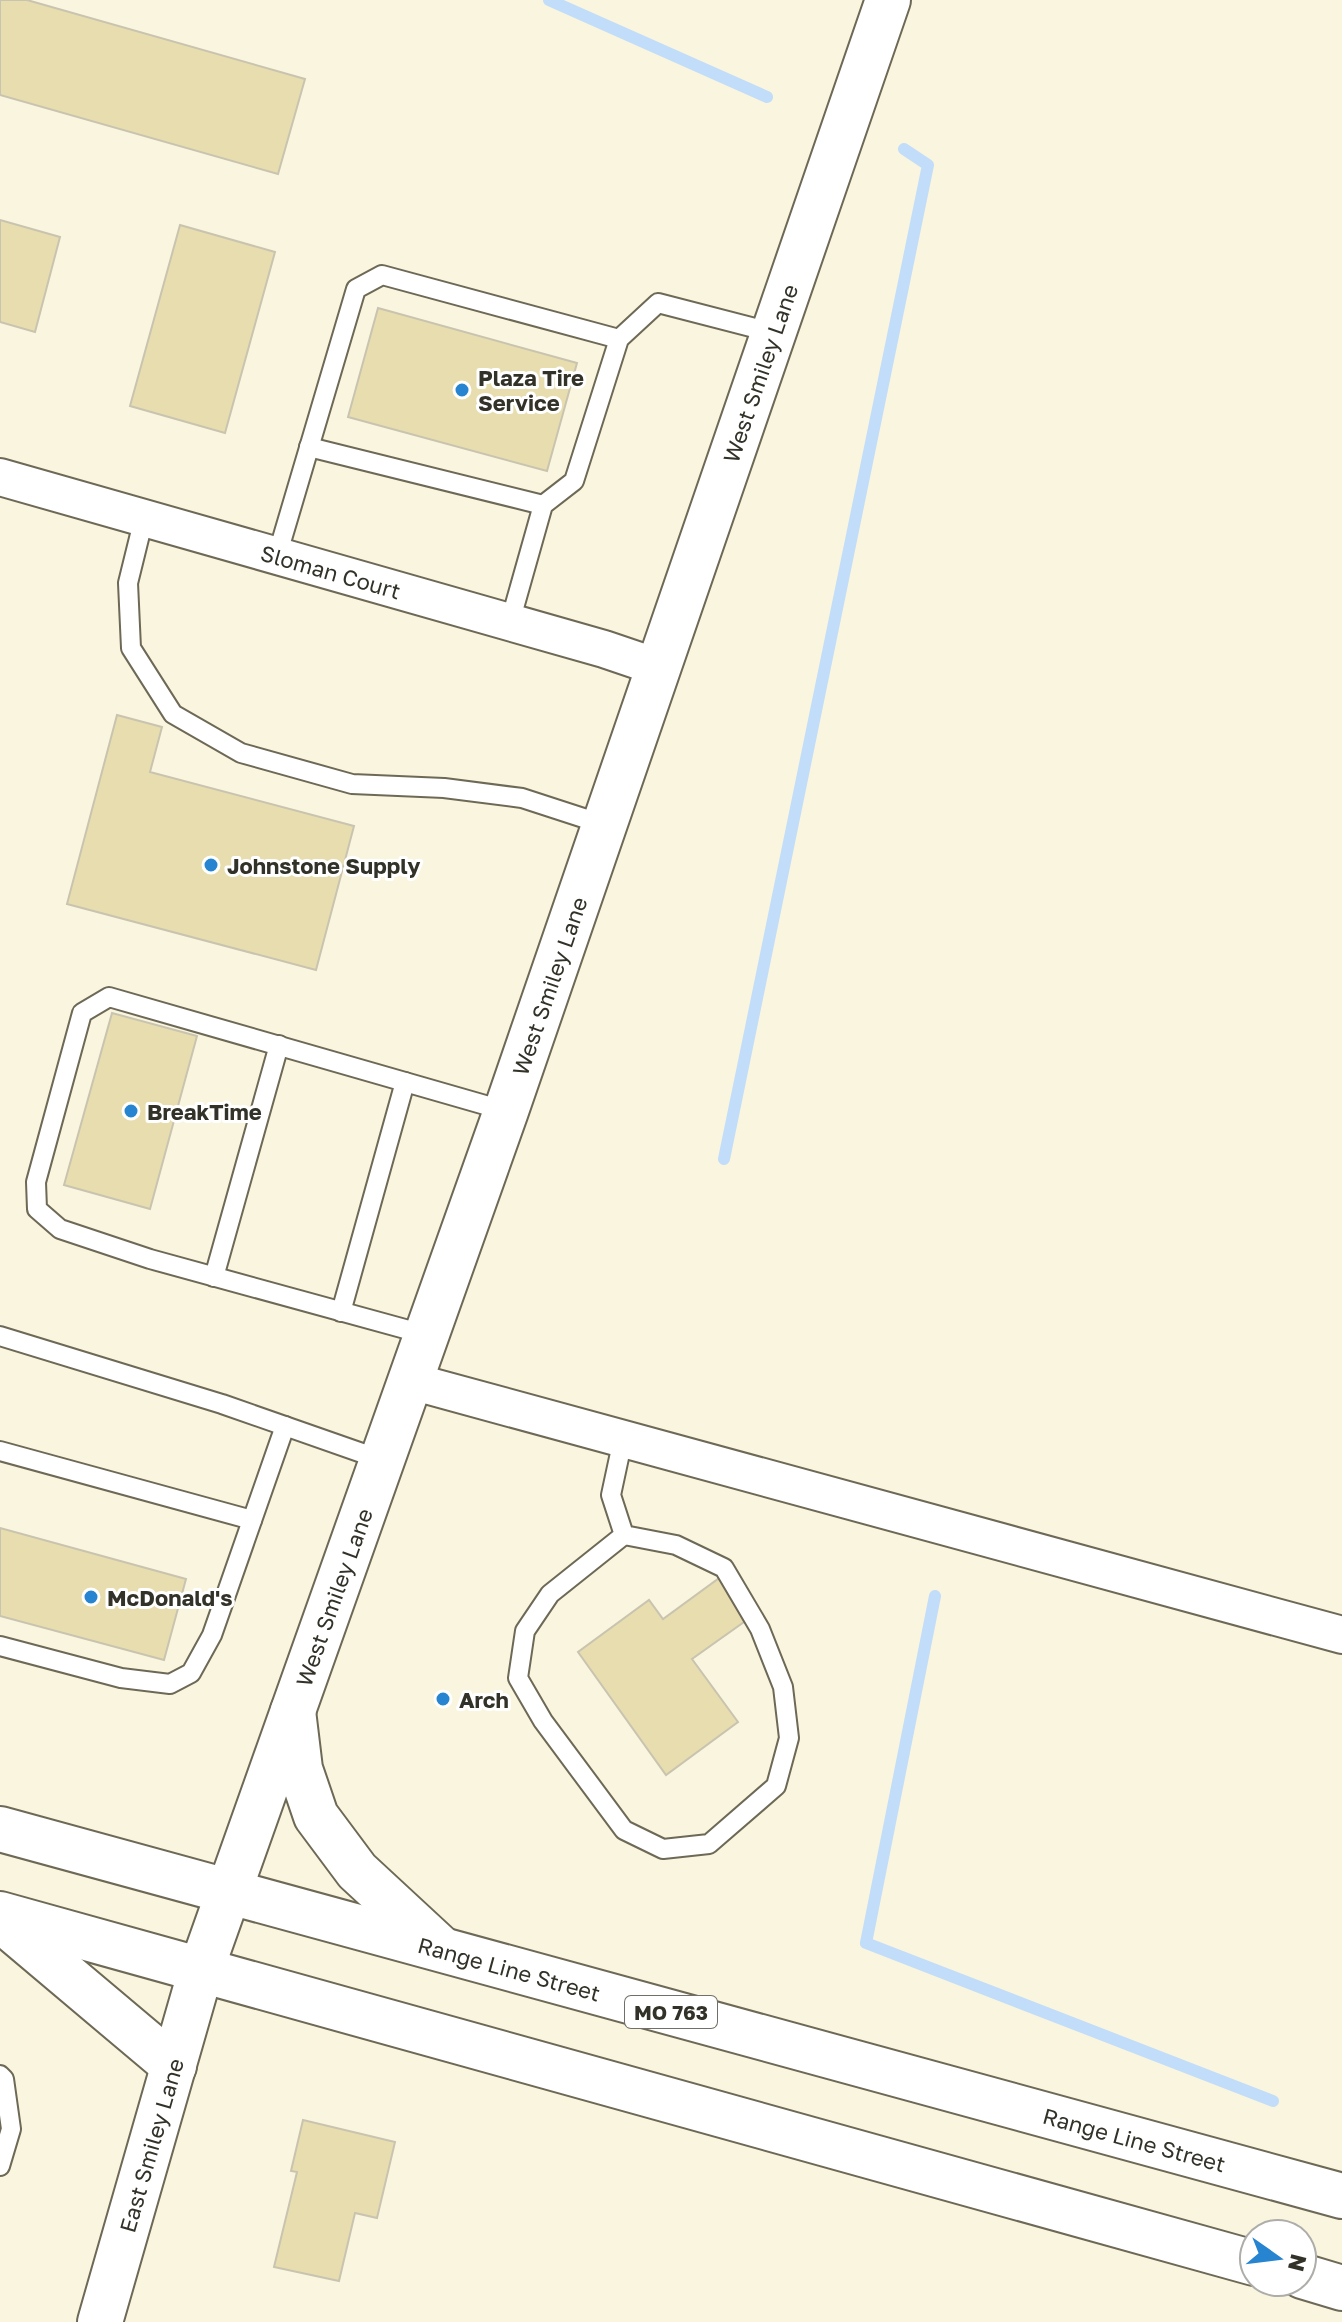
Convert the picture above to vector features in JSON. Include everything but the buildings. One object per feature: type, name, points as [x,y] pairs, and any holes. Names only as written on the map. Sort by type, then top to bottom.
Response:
[{"type":"main road","name":"West Smiley Lane","points":[[201,1970],[506,1111],[888,0]]},
{"type":"main road","points":[[293,1711],[300,1769],[316,1816],[357,1871],[443,1950]]},
{"type":"main road","name":"Range Line Street","points":[[0,1829],[1342,2196]]},
{"type":"main road","points":[[0,1916],[1238,2259]]},
{"type":"main road","points":[[0,1916],[174,2066]]},
{"type":"main road","name":"East Smiley Lane","points":[[100,2322],[201,1970]]},
{"type":"main road","points":[[1318,2268],[1342,2267]]},
{"type":"main road","points":[[1318,2281],[1342,2288]]},
{"type":"street","name":"Sloman Court","points":[[0,477],[510,622],[660,668]]},
{"type":"street","points":[[411,1381],[1342,1635]]},
{"type":"lane","points":[[277,556],[356,289],[382,275],[619,339]]},
{"type":"lane","points":[[510,622],[543,505],[574,481],[619,339],[658,303],[774,333]]},
{"type":"lane","points":[[309,447],[543,505]]},
{"type":"lane","points":[[144,518],[128,583],[131,648],[173,714],[241,753],[352,784],[444,788],[522,798],[605,825]]},
{"type":"lane","points":[[427,1335],[214,1277],[60,1229],[37,1209],[36,1182],[82,1013],[109,997],[506,1111]]},
{"type":"lane","points":[[214,1277],[279,1045]]},
{"type":"lane","points":[[341,1312],[405,1082]]},
{"type":"lane","points":[[0,1336],[222,1404],[383,1460]]},
{"type":"lane","points":[[0,1646],[121,1678],[170,1684],[191,1673],[212,1635],[285,1426]]},
{"type":"lane","points":[[623,1439],[611,1495],[624,1535]]},
{"type":"lane","points":[[0,1451],[252,1520]]},
{"type":"lane","points":[[624,1535],[676,1545],[724,1568],[760,1629],[783,1687],[789,1738],[776,1786],[709,1844],[663,1849],[624,1830],[543,1721],[518,1678],[525,1631],[550,1594],[624,1535]]},
{"type":"lane","points":[[0,2075],[4,2079],[11,2129],[0,2166]]},
{"type":"waterway","points":[[549,0],[767,97]]},
{"type":"waterway","points":[[724,1159],[928,165],[904,149]]},
{"type":"waterway","points":[[935,1596],[866,1943],[1273,2101]]},
{"type":"place","name":"Plaza Tire Service","points":[[462,390]]},
{"type":"place","name":"Johnstone Supply","points":[[211,865]]},
{"type":"place","name":"BreakTime","points":[[131,1111]]},
{"type":"place","name":"McDonald's","points":[[91,1597]]},
{"type":"place","name":"Arch","points":[[443,1699]]}]
